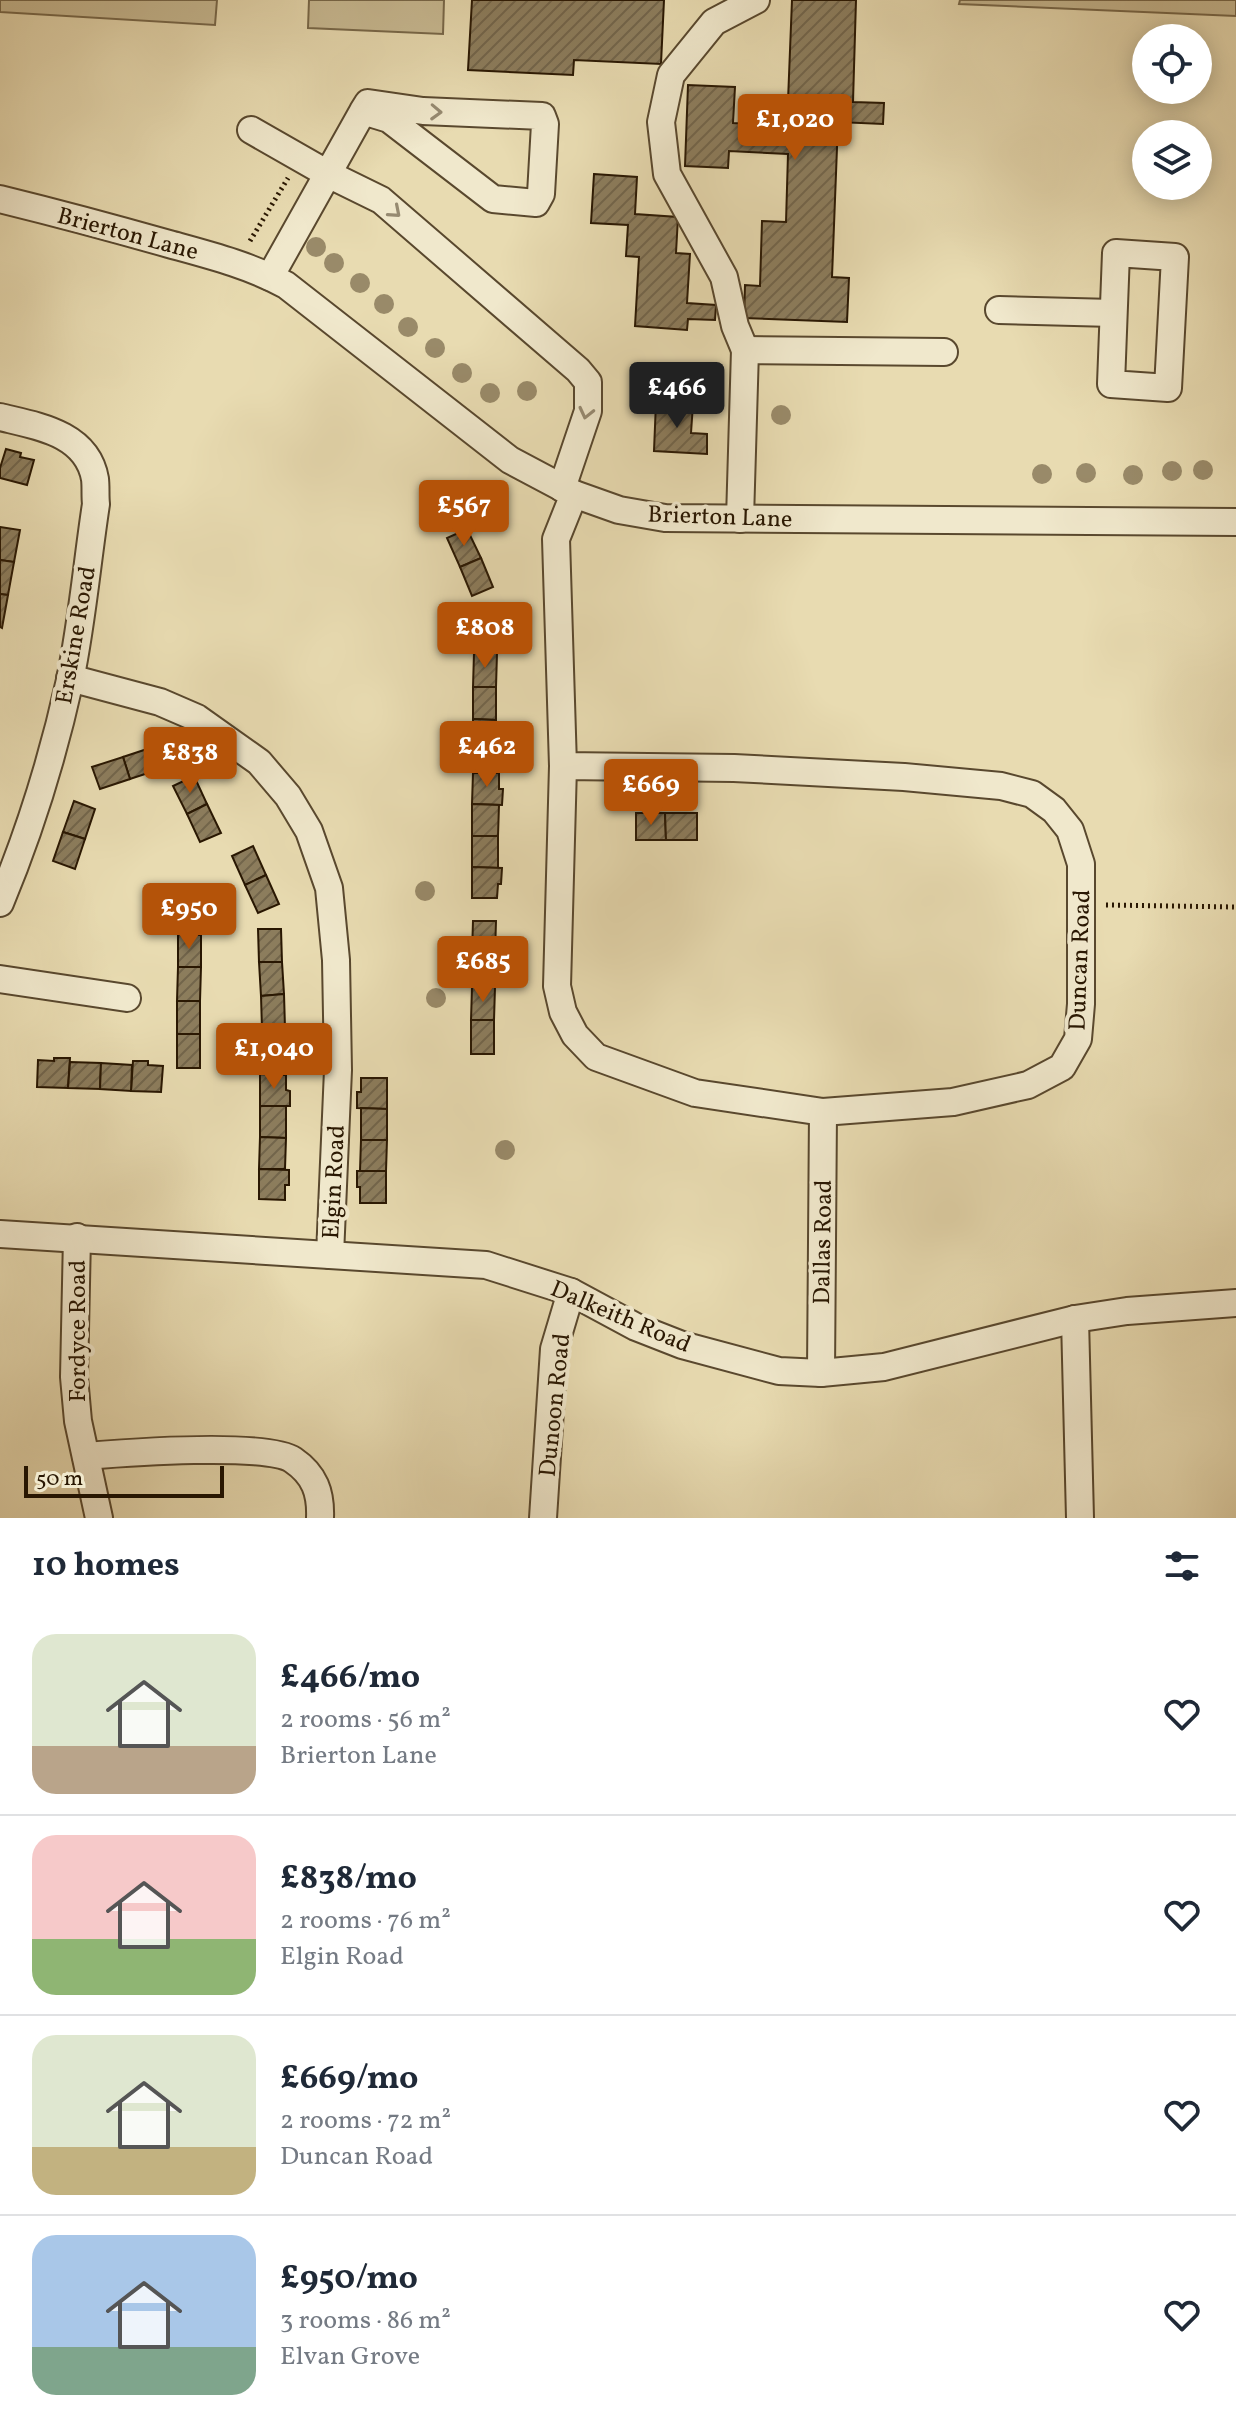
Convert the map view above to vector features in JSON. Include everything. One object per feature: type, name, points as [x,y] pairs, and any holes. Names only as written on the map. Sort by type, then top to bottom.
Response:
[{"type":"street","points":[[740,519],[745,350],[735,326],[724,277],[667,174],[661,122],[671,75],[714,22],[756,0]]},
{"type":"street","points":[[270,277],[363,111],[368,103],[423,111],[542,116],[545,124],[541,194],[536,203],[493,199],[389,119],[363,111]]},
{"type":"street","name":"Duncan Road","points":[[251,130],[381,200],[578,370],[588,382],[588,411],[556,539],[563,766],[557,986],[563,1012],[575,1035],[596,1057],[695,1093],[823,1112],[953,1102],[1028,1085],[1062,1067],[1078,1039],[1081,864],[1070,830],[1054,810],[1032,794],[1001,786],[904,777],[734,768],[563,766]]},
{"type":"street","name":"Brierton Lane","points":[[0,199],[241,264],[286,285],[510,460],[568,491],[619,510],[665,518],[1236,522]]},
{"type":"street","points":[[1116,253],[1175,257],[1168,388],[1111,384],[1113,313],[1116,253]]},
{"type":"street","points":[[999,310],[1113,313]]},
{"type":"street","points":[[745,350],[944,352]]},
{"type":"street","name":"Erskine Road","points":[[0,417],[48,429],[74,442],[88,460],[95,477],[96,504],[70,678],[24,846],[0,903]]},
{"type":"street","name":"Elgin Road","points":[[70,678],[160,702],[197,718],[259,762],[288,796],[309,831],[329,888],[336,960],[338,1070],[330,1255]]},
{"type":"street","points":[[0,979],[127,998]]},
{"type":"street","name":"Dallas Road","points":[[821,1373],[823,1112]]},
{"type":"street","name":"Dalkeith Road","points":[[0,1234],[486,1265],[571,1292],[636,1327],[682,1345],[779,1371],[821,1373],[884,1367],[1075,1319],[1127,1311],[1236,1303]]},
{"type":"street","name":"Fordyce Road","points":[[77,1237],[74,1377],[78,1421],[99,1518]]},
{"type":"street","name":"Dunoon Road","points":[[543,1518],[554,1349],[571,1292]]},
{"type":"street","points":[[1075,1319],[1080,1518]]},
{"type":"street","points":[[86,1456],[147,1450],[265,1453],[291,1458],[317,1486],[320,1518]]},
{"type":"path","points":[[241,264],[252,236],[301,158]]},
{"type":"path","points":[[1081,904],[1236,907]]},
{"type":"shaded area","points":[[0,0],[217,0],[215,25],[0,12]]},
{"type":"shaded area","points":[[309,0],[444,0],[443,34],[308,28]]},
{"type":"shaded area","points":[[960,0],[1236,0],[1236,16],[959,4]]},
{"type":"building","points":[[472,0],[664,0],[661,64],[574,60],[573,75],[468,70]]},
{"type":"building","points":[[792,0],[856,0],[853,102],[884,103],[883,124],[838,122],[832,277],[849,278],[847,322],[744,318],[745,285],[760,286],[762,221],[786,222],[788,154],[729,151],[728,168],[685,166],[688,85],[735,87],[733,123],[787,126]]},
{"type":"building","points":[[594,174],[637,177],[635,214],[678,217],[676,253],[690,254],[687,303],[716,305],[715,320],[688,319],[687,330],[635,326],[639,257],[626,256],[628,225],[591,223]]},
{"type":"building","points":[[656,402],[693,404],[691,433],[707,434],[707,454],[654,451]]},
{"type":"building","points":[[6,449],[34,460],[27,485],[0,478]]},
{"type":"building","points":[[0,527],[20,530],[14,562],[0,560]]},
{"type":"building","points":[[467,529],[481,558],[460,567],[447,538]]},
{"type":"building","points":[[481,558],[493,587],[472,596],[460,567]]},
{"type":"building","points":[[0,560],[14,562],[8,595],[0,594]]},
{"type":"building","points":[[0,594],[8,595],[2,628],[0,627]]},
{"type":"building","points":[[474,620],[497,620],[497,653],[474,653]]},
{"type":"building","points":[[474,653],[497,653],[496,687],[473,687]]},
{"type":"building","points":[[473,687],[496,687],[496,720],[473,719]]},
{"type":"building","points":[[473,719],[496,720],[496,754],[473,754]]},
{"type":"building","points":[[153,747],[160,769],[130,779],[123,757]]},
{"type":"building","points":[[123,757],[130,779],[100,789],[92,767]]},
{"type":"building","points":[[473,773],[499,773],[499,789],[503,789],[502,805],[472,804]]},
{"type":"building","points":[[194,776],[207,804],[187,814],[173,786]]},
{"type":"building","points":[[74,801],[95,809],[85,839],[63,832]]},
{"type":"building","points":[[207,804],[221,833],[200,842],[187,814]]},
{"type":"building","points":[[472,804],[499,805],[498,836],[472,836]]},
{"type":"building","points":[[636,813],[665,813],[666,840],[636,840]]},
{"type":"building","points":[[665,813],[697,813],[697,840],[666,840]]},
{"type":"building","points":[[63,832],[85,839],[75,869],[53,861]]},
{"type":"building","points":[[472,836],[498,836],[498,868],[472,867]]},
{"type":"building","points":[[253,846],[266,875],[245,885],[232,856]]},
{"type":"building","points":[[472,867],[502,868],[497,898],[472,898]]},
{"type":"building","points":[[266,875],[279,904],[258,913],[245,885]]},
{"type":"building","points":[[473,921],[496,921],[495,954],[472,954]]},
{"type":"building","points":[[258,929],[281,929],[282,962],[259,962]]},
{"type":"building","points":[[178,934],[201,935],[201,967],[178,967]]},
{"type":"building","points":[[472,954],[495,954],[495,987],[472,987]]},
{"type":"building","points":[[259,962],[282,962],[284,994],[261,996]]},
{"type":"building","points":[[178,967],[201,967],[200,1001],[177,1001]]},
{"type":"building","points":[[472,987],[495,987],[494,1020],[471,1020]]},
{"type":"building","points":[[284,994],[285,1028],[262,1029],[261,996]]},
{"type":"building","points":[[177,1001],[200,1001],[200,1034],[177,1034]]},
{"type":"building","points":[[471,1020],[494,1020],[494,1054],[471,1054]]},
{"type":"building","points":[[285,1028],[286,1062],[264,1063],[262,1029]]},
{"type":"building","points":[[177,1034],[200,1034],[200,1068],[177,1068]]},
{"type":"building","points":[[54,1058],[70,1058],[68,1088],[37,1087],[38,1060],[54,1061]]},
{"type":"building","points":[[133,1061],[148,1061],[148,1065],[163,1066],[161,1092],[131,1091]]},
{"type":"building","points":[[70,1062],[101,1063],[100,1089],[68,1088]]},
{"type":"building","points":[[101,1063],[132,1065],[131,1091],[100,1089]]},
{"type":"building","points":[[260,1074],[286,1075],[290,1106],[260,1106]]},
{"type":"building","points":[[361,1078],[387,1078],[387,1109],[357,1108]]},
{"type":"building","points":[[260,1106],[286,1106],[286,1138],[260,1137]]},
{"type":"building","points":[[361,1108],[387,1109],[387,1140],[361,1140]]},
{"type":"building","points":[[260,1137],[286,1138],[285,1169],[259,1169]]},
{"type":"building","points":[[361,1140],[387,1140],[386,1171],[360,1171]]},
{"type":"building","points":[[259,1169],[289,1170],[285,1200],[259,1199]]},
{"type":"building","points":[[357,1171],[386,1171],[386,1203],[360,1203]]}]
